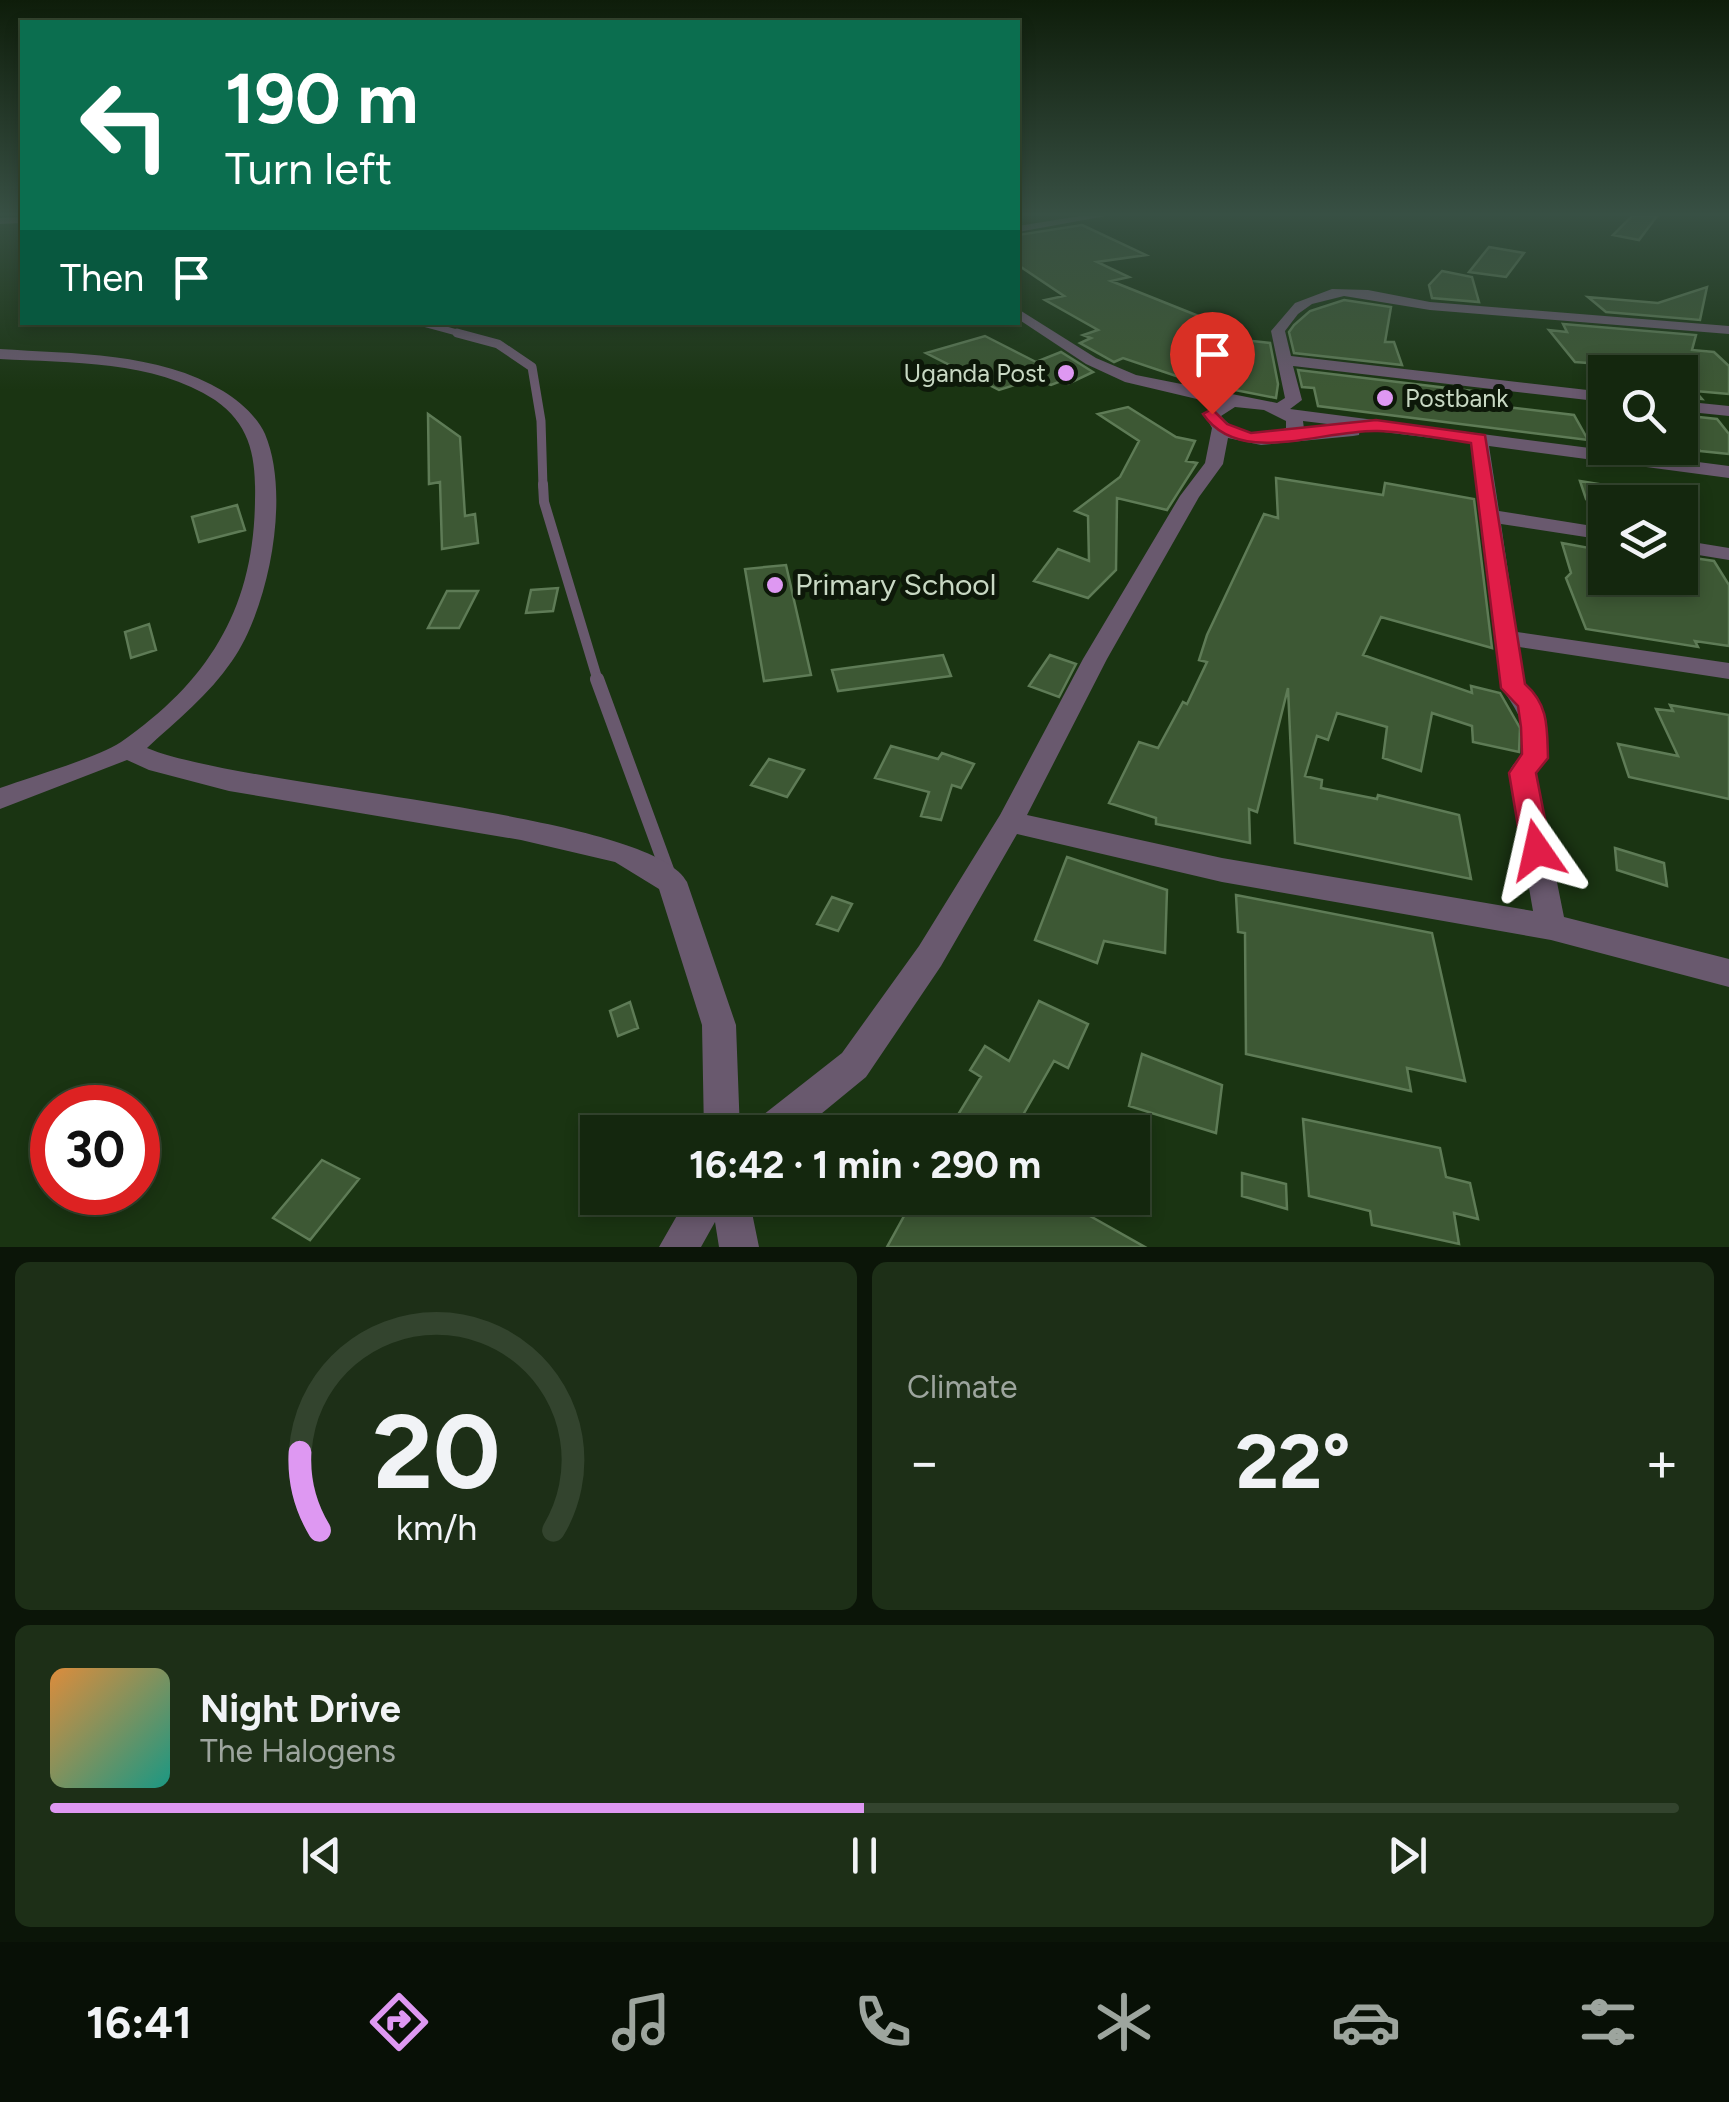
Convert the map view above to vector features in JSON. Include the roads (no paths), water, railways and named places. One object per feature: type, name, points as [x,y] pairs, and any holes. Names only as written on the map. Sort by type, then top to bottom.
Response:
[{"type":"street","points":[[1284,412],[1294,400],[1278,341],[1281,323],[1317,297],[1340,292],[1418,305],[1620,318],[1729,330]]},
{"type":"street","points":[[1020,314],[1091,361],[1155,388],[1217,424],[1266,439]]},
{"type":"street","points":[[0,354],[131,366],[180,378],[222,398],[254,430],[264,481],[255,587],[234,642],[210,673],[128,750],[0,799]]},
{"type":"street","points":[[1284,360],[1588,396]]},
{"type":"street","points":[[1155,388],[1376,426],[1729,472]]},
{"type":"street","points":[[1214,464],[1215,408],[1232,402]]},
{"type":"street","points":[[1698,408],[1729,411]]},
{"type":"street","points":[[1284,412],[1296,425],[1290,434]]},
{"type":"street","points":[[792,1115],[854,1065],[930,956],[1010,822],[1095,659],[1190,496],[1214,464],[1266,439],[1376,426]]},
{"type":"street","points":[[1479,438],[1513,688],[1530,703],[1535,758],[1524,765],[1522,773],[1551,927]]},
{"type":"street","points":[[1490,516],[1588,531]]},
{"type":"street","points":[[1698,549],[1729,554]]},
{"type":"street","points":[[1508,638],[1729,671]]},
{"type":"street","points":[[128,750],[158,763],[230,781],[597,845],[642,862],[672,882],[719,1025],[722,1115]]},
{"type":"street","points":[[1010,822],[1222,870],[1551,927],[1729,973]]},
{"type":"street","points":[[679,1247],[698,1215]]},
{"type":"street","points":[[733,1215],[739,1247]]},
{"type":"lane","points":[[429,325],[498,344],[532,368],[541,421],[544,502],[583,640],[672,882]]},
{"type":"place","name":"Uganda Post","points":[[1066,373]]},
{"type":"place","name":"Postbank","points":[[1385,398]]},
{"type":"place","name":"Primary School","points":[[775,585]]}]
